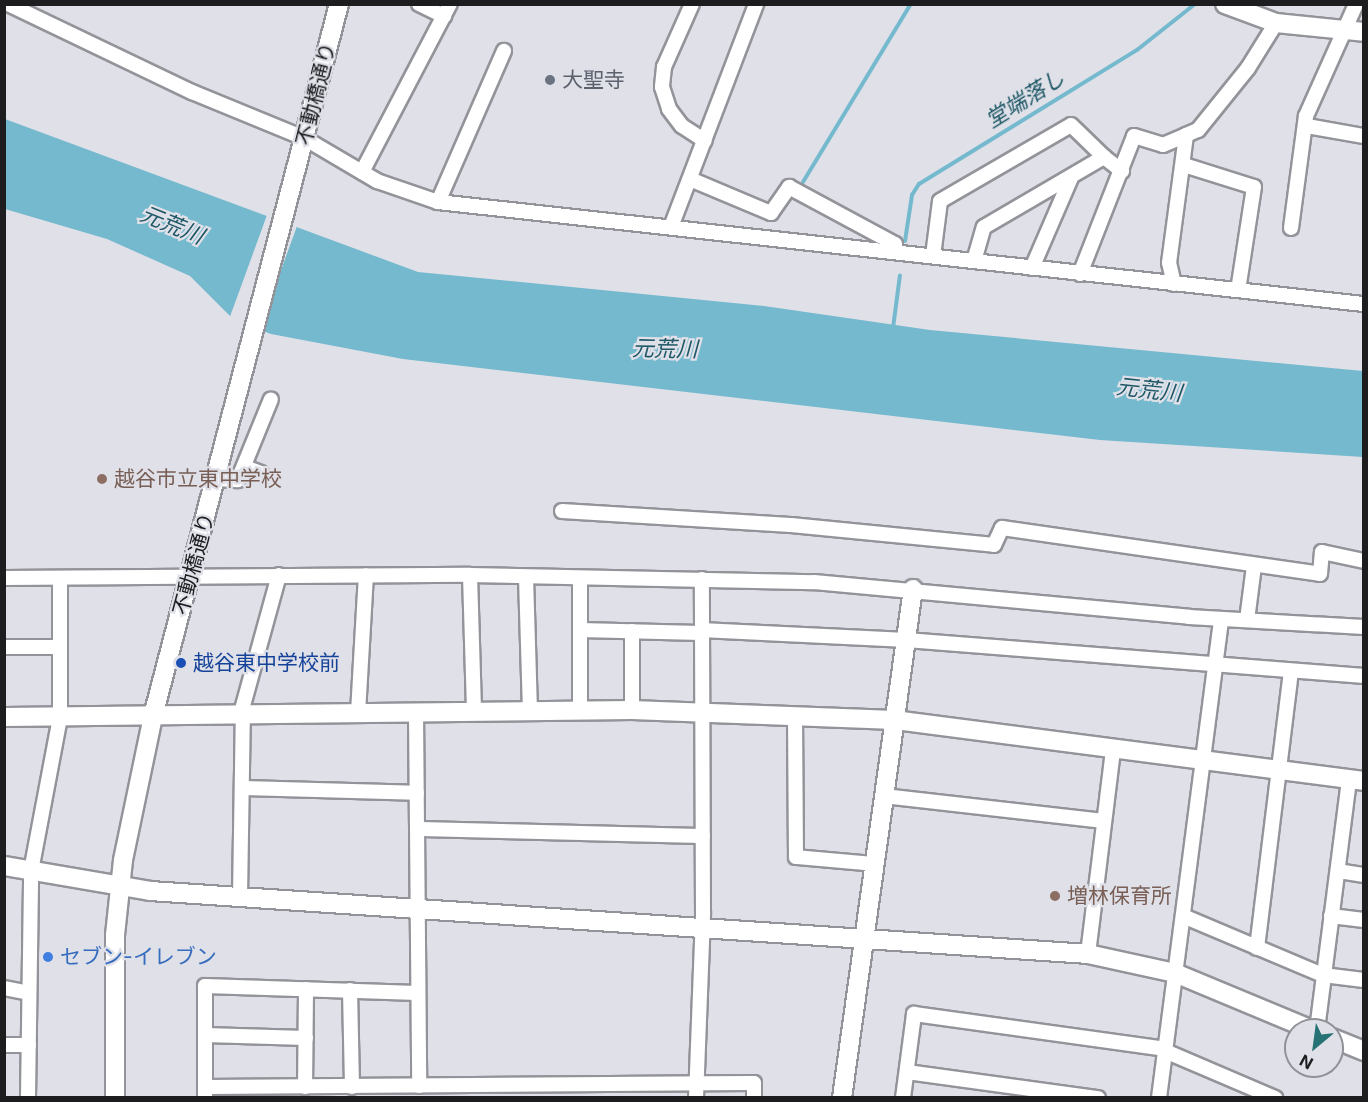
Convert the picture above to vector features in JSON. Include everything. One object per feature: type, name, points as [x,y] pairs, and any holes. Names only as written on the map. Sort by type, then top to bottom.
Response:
[{"type":"street","points":[[8,4],[192,92],[304,138],[362,172],[438,202],[1364,304]]},
{"type":"street","name":"不動橋通り","points":[[115,1098],[114,984],[119,888],[153,716],[339,4]]},
{"type":"street","points":[[362,172],[447,10],[419,4]]},
{"type":"street","points":[[692,4],[664,67],[662,87],[669,109],[682,126],[705,141]]},
{"type":"street","points":[[671,227],[756,4]]},
{"type":"street","points":[[1225,4],[1276,23],[1364,32]]},
{"type":"street","points":[[1291,228],[1307,126],[1306,116],[1356,4]]},
{"type":"street","points":[[1080,274],[1134,136],[1163,145],[1198,130],[1248,68],[1276,23]]},
{"type":"street","points":[[438,202],[504,51]]},
{"type":"street","points":[[933,256],[940,201],[1071,125],[1122,171]]},
{"type":"street","points":[[1307,126],[1364,136]]},
{"type":"street","points":[[1174,284],[1169,263],[1184,165],[1186,135]]},
{"type":"street","points":[[974,261],[984,227],[1071,178],[1104,156]]},
{"type":"street","points":[[1184,165],[1254,187],[1238,290]]},
{"type":"street","points":[[1032,268],[1071,178]]},
{"type":"street","points":[[690,179],[771,213],[789,187],[895,244],[895,251]]},
{"type":"street","points":[[1157,282],[1169,263]]},
{"type":"street","points":[[216,479],[238,480],[271,399]]},
{"type":"street","points":[[245,467],[261,473]]},
{"type":"street","points":[[562,511],[791,525],[994,545],[1002,528],[1091,538],[1254,566],[1320,574],[1322,552],[1364,561]]},
{"type":"street","points":[[1247,620],[1254,566]]},
{"type":"street","points":[[4,578],[60,580],[191,575],[470,575],[702,579],[913,589],[1003,601],[1221,619],[1364,627]]},
{"type":"street","points":[[240,896],[242,713],[279,575]]},
{"type":"street","points":[[358,713],[366,575]]},
{"type":"street","points":[[470,575],[474,712]]},
{"type":"street","points":[[526,577],[530,711]]},
{"type":"street","points":[[580,578],[580,711]]},
{"type":"street","points":[[696,1098],[702,929],[702,579]]},
{"type":"street","points":[[28,1098],[31,871],[60,718],[60,580]]},
{"type":"street","points":[[842,1098],[908,640],[913,589]]},
{"type":"street","points":[[1159,1098],[1221,619]]},
{"type":"street","points":[[580,630],[908,640],[1215,667],[1364,676]]},
{"type":"street","points":[[632,631],[632,710]]},
{"type":"street","points":[[4,647],[60,647]]},
{"type":"street","points":[[1257,948],[1277,770],[1291,673]]},
{"type":"street","points":[[4,717],[632,710],[896,720],[1356,781],[1331,916],[1318,1018]]},
{"type":"street","points":[[416,712],[418,1090]]},
{"type":"street","points":[[795,716],[796,857],[875,864]]},
{"type":"street","points":[[1088,954],[1113,749]]},
{"type":"street","points":[[242,788],[417,793]]},
{"type":"street","points":[[884,796],[1104,821]]},
{"type":"street","points":[[418,829],[703,836]]},
{"type":"street","points":[[4,866],[119,888],[864,941],[1088,954],[1175,973],[1284,1018]]},
{"type":"street","points":[[1338,872],[1364,875]]},
{"type":"street","points":[[1183,916],[1323,975],[1364,980]]},
{"type":"street","points":[[1331,916],[1364,920]]},
{"type":"street","points":[[418,993],[205,986],[205,1093],[305,1087],[578,1091],[697,1083],[754,1083],[754,1098]]},
{"type":"street","points":[[4,987],[29,993]]},
{"type":"street","points":[[305,1087],[306,989]]},
{"type":"street","points":[[350,990],[351,1087]]},
{"type":"street","points":[[903,1098],[914,1014],[1165,1050],[1275,1098]]},
{"type":"street","points":[[205,1035],[306,1038]]},
{"type":"street","points":[[1344,1043],[1364,1051]]},
{"type":"street","points":[[4,1045],[29,1045]]},
{"type":"street","points":[[907,1072],[1098,1098]]},
{"type":"water","name":"元荒川","points":[[5,119],[418,272],[764,306],[930,330],[1363,371],[1363,457],[1100,440],[403,359],[271,334],[234,320],[190,276],[107,239],[5,209]]},
{"type":"pier","points":[[267,215],[297,226],[258,333],[228,322]]},
{"type":"waterway","points":[[803,182],[911,4]]},
{"type":"waterway","name":"堂端落し","points":[[905,241],[912,195],[919,184],[1137,50],[1195,4]]},
{"type":"waterway","name":"堂端落し","points":[[893,328],[900,275]]},
{"type":"place","name":"大聖寺","points":[[550,80]]},
{"type":"place","name":"越谷市立東中学校","points":[[102,479]]},
{"type":"place","name":"越谷東中学校前","points":[[181,663]]},
{"type":"place","name":"増林保育所","points":[[1055,896]]},
{"type":"place","name":"セブン-イレブン","points":[[48,957]]}]
